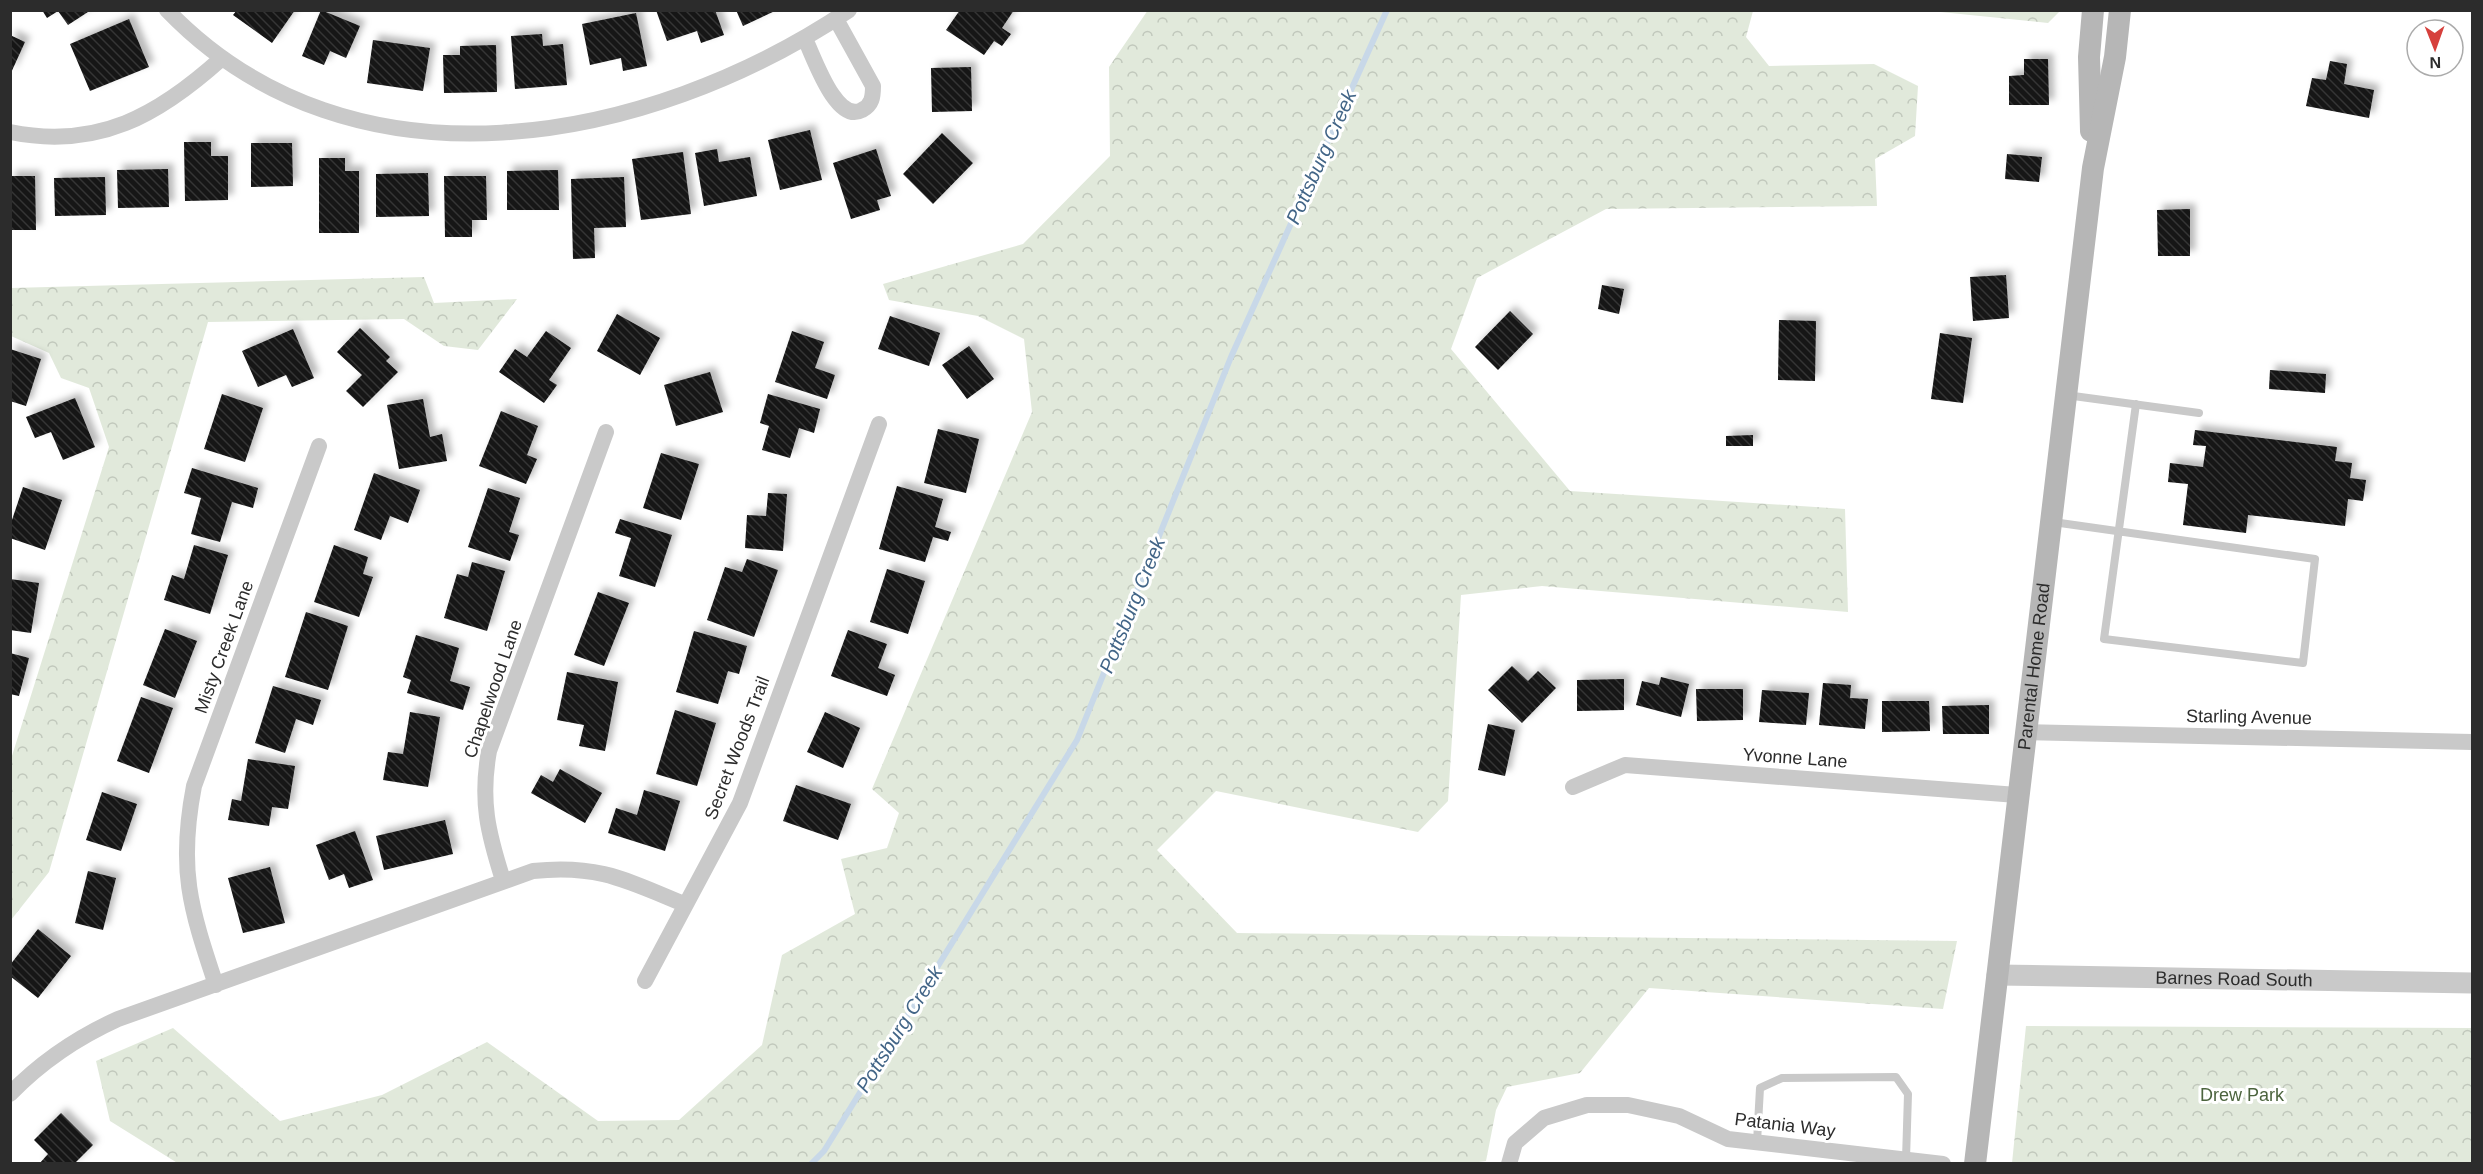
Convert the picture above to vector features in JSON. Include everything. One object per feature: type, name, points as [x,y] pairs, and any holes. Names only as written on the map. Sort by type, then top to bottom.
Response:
[{"type":"main road","name":"Parental Home Road","points":[[2092,168],[2089,57],[2093,10]]},
{"type":"main road","name":"Parental Home Road","points":[[1975,1164],[2092,168],[2115,57],[2120,10]]},
{"type":"street","points":[[167,10],[222,58],[277,91],[323,111],[401,130],[481,135],[585,121],[680,96],[728,77],[805,39],[843,15],[873,86],[873,98],[869,107],[858,113],[846,111],[836,102],[805,39]]},
{"type":"street","points":[[10,132],[72,136],[129,124],[158,109],[197,81],[222,58]]},
{"type":"street","name":"Secret Woods Trail","points":[[645,981],[684,904],[740,803],[879,424]]},
{"type":"street","name":"Chapelwood Lane","points":[[503,880],[486,822],[484,806],[489,751],[606,432]]},
{"type":"street","name":"Misty Creek Lane","points":[[216,985],[192,912],[186,866],[185,840],[194,786],[319,446]]},
{"type":"street","name":"Starling Avenue","points":[[2025,732],[2472,742]]},
{"type":"street","name":"Yvonne Lane","points":[[1573,787],[1624,765],[2017,795]]},
{"type":"street","points":[[10,1094],[36,1068],[91,1031],[533,871],[579,869],[614,875],[684,904]]},
{"type":"street","name":"Barnes Road South","points":[[1997,975],[2472,983]]},
{"type":"street","name":"Patania Way","points":[[1509,1164],[1515,1143],[1544,1118],[1587,1105],[1628,1105],[1679,1116],[1728,1139],[1943,1164]]},
{"type":"lane","points":[[2065,395],[2199,413]]},
{"type":"lane","points":[[2050,522],[2117,531],[2315,559],[2303,663],[2104,639],[2117,531],[2136,404]]},
{"type":"lane","points":[[1757,1142],[1760,1088],[1782,1078],[1896,1077],[1908,1094],[1906,1159]]},
{"type":"green space","points":[[1148,10],[1753,11],[1746,37],[1769,66],[1874,64],[1918,86],[1915,136],[1875,159],[1877,206],[1606,209],[1477,278],[1451,349],[1570,491],[1845,509],[1848,612],[1542,586],[1461,595],[1448,801],[1418,832],[1216,791],[1157,850],[1237,933],[1957,941],[1943,1009],[1649,988],[1580,1073],[1507,1087],[1496,1110],[1486,1161],[1472,1163],[179,1164],[110,1121],[96,1061],[173,1028],[280,1121],[382,1095],[487,1042],[598,1121],[679,1120],[762,1045],[782,955],[855,914],[841,859],[887,848],[899,813],[872,789],[1032,412],[1024,339],[978,316],[889,300],[883,284],[1023,244],[1110,156],[1109,67]]},
{"type":"green space","points":[[1931,11],[2060,11],[2048,23]]},
{"type":"green space","points":[[424,277],[434,303],[517,299],[478,350],[444,346],[404,319],[208,322],[49,872],[11,920],[11,759],[109,447],[89,388],[61,378],[49,353],[11,336],[11,288]]},
{"type":"green space","name":"Drew Park","points":[[2026,1026],[2472,1028],[2472,1163],[2012,1163]]},
{"type":"building","points":[[42,10],[91,10],[68,25],[58,11],[47,18]]},
{"type":"building","points":[[237,10],[295,10],[272,43],[233,15]]},
{"type":"building","points":[[321,10],[360,26],[346,58],[330,51],[324,65],[302,56]]},
{"type":"building","points":[[656,10],[715,10],[724,35],[701,43],[697,31],[667,41]]},
{"type":"building","points":[[736,10],[777,10],[743,26]]},
{"type":"building","points":[[960,10],[1014,10],[1002,28],[1011,34],[1002,46],[994,41],[984,55],[946,30]]},
{"type":"building","points":[[636,13],[647,66],[623,71],[621,58],[590,65],[582,24]]},
{"type":"building","points":[[129,19],[149,67],[90,91],[70,44]]},
{"type":"building","points":[[542,34],[543,46],[563,44],[567,85],[515,89],[511,36]]},
{"type":"building","points":[[10,35],[25,42],[10,75]]},
{"type":"building","points":[[373,40],[430,48],[423,91],[367,83]]},
{"type":"building","points":[[496,45],[497,92],[444,93],[443,55],[460,55],[460,46]]},
{"type":"building","points":[[2024,59],[2048,59],[2049,105],[2009,105],[2009,76],[2024,75]]},
{"type":"building","points":[[2330,61],[2347,64],[2344,84],[2374,90],[2369,118],[2306,106],[2312,78],[2326,80]]},
{"type":"building","points":[[971,67],[972,111],[932,112],[931,68]]},
{"type":"building","points":[[810,130],[822,180],[780,190],[768,140]]},
{"type":"building","points":[[942,133],[973,163],[933,204],[903,174]]},
{"type":"building","points":[[184,142],[211,142],[211,156],[228,156],[228,200],[185,201]]},
{"type":"building","points":[[251,143],[292,143],[293,186],[251,187]]},
{"type":"building","points":[[717,149],[719,162],[750,157],[757,196],[704,206],[695,153]]},
{"type":"building","points":[[876,149],[891,196],[877,200],[880,210],[851,219],[833,163]]},
{"type":"building","points":[[683,152],[691,214],[641,220],[632,159]]},
{"type":"building","points":[[2007,154],[2042,157],[2039,182],[2005,179]]},
{"type":"building","points":[[319,158],[345,158],[345,171],[359,171],[359,233],[319,233]]},
{"type":"building","points":[[168,169],[169,207],[118,208],[117,170]]},
{"type":"building","points":[[558,170],[559,210],[507,210],[507,171]]},
{"type":"building","points":[[428,173],[429,216],[376,217],[376,174]]},
{"type":"building","points":[[10,176],[35,176],[36,230],[10,230]]},
{"type":"building","points":[[444,176],[486,176],[487,220],[472,220],[472,237],[445,237]]},
{"type":"building","points":[[105,177],[106,215],[55,216],[54,178]]},
{"type":"building","points":[[624,177],[626,227],[594,228],[595,258],[573,259],[571,179]]},
{"type":"building","points":[[2190,209],[2190,256],[2158,256],[2157,210]]},
{"type":"building","points":[[2006,275],[2009,318],[1973,321],[1970,277]]},
{"type":"building","points":[[1602,285],[1624,289],[1619,314],[1598,309]]},
{"type":"building","points":[[1510,311],[1533,334],[1498,370],[1475,347]]},
{"type":"building","points":[[617,314],[660,338],[640,375],[597,351]]},
{"type":"building","points":[[890,316],[940,333],[929,366],[878,349]]},
{"type":"building","points":[[1779,320],[1816,321],[1815,381],[1778,380]]},
{"type":"building","points":[[360,328],[390,357],[386,361],[398,372],[363,407],[346,391],[362,375],[337,352]]},
{"type":"building","points":[[293,329],[314,378],[292,387],[286,375],[258,387],[242,351]]},
{"type":"building","points":[[546,331],[571,348],[549,380],[557,385],[544,403],[499,372],[515,349],[527,357]]},
{"type":"building","points":[[792,331],[824,342],[815,368],[835,375],[827,399],[775,382]]},
{"type":"building","points":[[1940,333],[1972,338],[1963,403],[1931,399]]},
{"type":"building","points":[[969,346],[994,379],[967,399],[942,365]]},
{"type":"building","points":[[10,349],[41,359],[26,406],[10,401]]},
{"type":"building","points":[[2270,370],[2326,374],[2325,393],[2269,389]]},
{"type":"building","points":[[710,372],[723,412],[676,426],[664,385]]},
{"type":"building","points":[[222,394],[263,408],[245,462],[204,449]]},
{"type":"building","points":[[768,394],[820,409],[814,433],[799,428],[790,458],[762,450],[769,426],[760,423]]},
{"type":"building","points":[[75,398],[95,447],[63,460],[51,432],[35,438],[26,417]]},
{"type":"building","points":[[423,399],[430,437],[442,434],[447,461],[399,469],[387,405]]},
{"type":"building","points":[[501,411],[538,426],[527,455],[537,459],[526,484],[479,466]]},
{"type":"building","points":[[938,429],[979,439],[966,493],[924,483]]},
{"type":"building","points":[[2195,430],[2337,447],[2335,461],[2352,463],[2350,478],[2366,480],[2363,501],[2348,499],[2345,526],[2248,515],[2246,533],[2183,525],[2188,484],[2168,482],[2170,463],[2203,467],[2206,446],[2193,445]]},
{"type":"building","points":[[1753,435],[1753,446],[1726,446],[1726,436]]},
{"type":"building","points":[[661,453],[699,464],[681,520],[643,508]]},
{"type":"building","points":[[192,468],[258,488],[253,508],[232,502],[220,542],[191,534],[201,498],[184,493]]},
{"type":"building","points":[[374,473],[420,490],[408,523],[390,516],[381,540],[354,530]]},
{"type":"building","points":[[897,486],[943,499],[935,527],[951,532],[948,541],[933,537],[925,562],[879,549]]},
{"type":"building","points":[[23,487],[62,500],[45,550],[10,538],[10,526]]},
{"type":"building","points":[[488,488],[520,498],[509,532],[519,535],[510,561],[468,547]]},
{"type":"building","points":[[768,493],[787,494],[783,551],[745,548],[747,515],[766,516]]},
{"type":"building","points":[[620,519],[672,535],[655,587],[619,576],[631,538],[615,533]]},
{"type":"building","points":[[194,545],[228,555],[210,614],[164,600],[172,575],[184,579]]},
{"type":"building","points":[[334,545],[368,557],[363,574],[373,577],[359,617],[314,602]]},
{"type":"building","points":[[747,559],[778,570],[754,637],[707,620],[725,567],[742,572]]},
{"type":"building","points":[[472,562],[505,571],[487,631],[444,618],[457,574],[468,577]]},
{"type":"building","points":[[887,569],[925,581],[908,634],[870,622]]},
{"type":"building","points":[[10,579],[39,583],[31,633],[10,630]]},
{"type":"building","points":[[598,592],[629,603],[604,666],[574,655]]},
{"type":"building","points":[[306,612],[348,626],[328,690],[285,677]]},
{"type":"building","points":[[165,629],[197,641],[175,698],[143,685]]},
{"type":"building","points":[[848,630],[887,644],[878,668],[895,675],[887,696],[831,676]]},
{"type":"building","points":[[694,631],[747,646],[739,674],[728,671],[718,704],[676,692]]},
{"type":"building","points":[[416,635],[459,648],[450,681],[470,687],[463,710],[407,693],[411,680],[403,677]]},
{"type":"building","points":[[10,653],[29,658],[19,696],[10,694]]},
{"type":"building","points":[[1512,666],[1528,681],[1538,671],[1556,688],[1522,723],[1488,690]]},
{"type":"building","points":[[567,672],[618,682],[605,751],[579,746],[584,725],[557,720]]},
{"type":"building","points":[[1661,677],[1689,684],[1681,717],[1636,705],[1642,681],[1659,685]]},
{"type":"building","points":[[1624,679],[1624,710],[1577,711],[1577,680]]},
{"type":"building","points":[[1823,683],[1851,685],[1850,698],[1868,699],[1865,729],[1819,725]]},
{"type":"building","points":[[273,686],[321,700],[313,725],[296,719],[285,753],[255,743]]},
{"type":"building","points":[[1696,689],[1743,689],[1743,720],[1697,721]]},
{"type":"building","points":[[1762,690],[1809,693],[1806,725],[1759,722]]},
{"type":"building","points":[[141,697],[173,708],[149,773],[117,761]]},
{"type":"building","points":[[1882,701],[1929,701],[1930,731],[1882,732]]},
{"type":"building","points":[[1989,705],[1989,734],[1943,734],[1942,706]]},
{"type":"building","points":[[675,710],[716,723],[697,786],[656,774]]},
{"type":"building","points":[[410,712],[440,717],[428,787],[383,780],[388,752],[403,754]]},
{"type":"building","points":[[825,712],[860,728],[843,768],[807,752]]},
{"type":"building","points":[[1488,724],[1515,730],[1505,776],[1478,770]]},
{"type":"building","points":[[248,759],[295,766],[288,809],[272,807],[269,826],[228,820],[232,799],[241,801]]},
{"type":"building","points":[[560,769],[602,793],[585,823],[531,793],[541,775],[553,782]]},
{"type":"building","points":[[796,785],[851,804],[838,840],[783,821]]},
{"type":"building","points":[[644,790],[680,801],[665,851],[608,833],[616,808],[637,815]]},
{"type":"building","points":[[102,792],[137,804],[121,851],[86,840]]},
{"type":"building","points":[[445,820],[453,854],[384,870],[376,836]]},
{"type":"building","points":[[355,831],[373,880],[349,888],[344,874],[329,880],[316,845]]},
{"type":"building","points":[[270,867],[285,923],[243,933],[228,878]]},
{"type":"building","points":[[88,871],[116,878],[103,930],[75,923]]},
{"type":"building","points":[[38,929],[71,956],[38,998],[10,976],[10,965]]},
{"type":"building","points":[[61,1113],[93,1145],[74,1164],[39,1164],[48,1154],[34,1140]]},
{"type":"waterway","name":"Pottsburg Creek","points":[[811,1164],[824,1151],[1077,740],[1231,357],[1387,10]]}]
